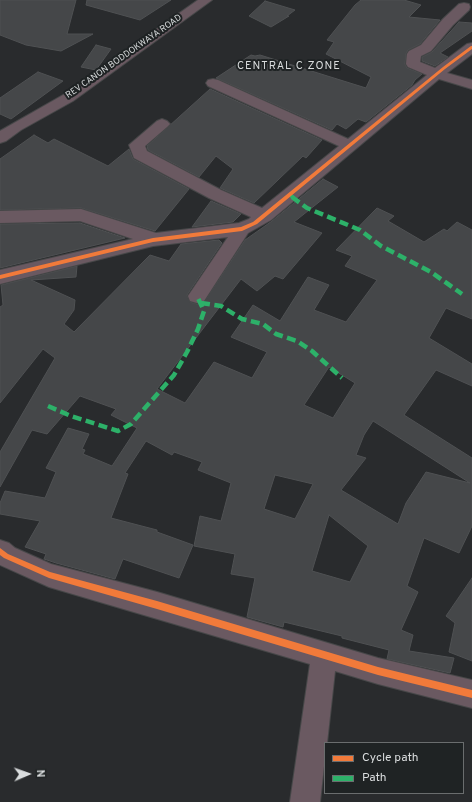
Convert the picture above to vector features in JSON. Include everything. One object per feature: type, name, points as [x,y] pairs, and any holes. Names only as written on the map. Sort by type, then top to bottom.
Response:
[{"type":"street","name":"REV CANON BODDOKWAYA ROAD","points":[[0,138],[16,127],[68,98],[206,0]]},
{"type":"street","points":[[464,7],[448,22],[426,48],[414,54],[413,64],[436,74],[472,85]]},
{"type":"street","points":[[0,278],[153,240],[242,229],[255,223],[436,74],[472,47]]},
{"type":"street","points":[[212,83],[349,145]]},
{"type":"street","points":[[162,124],[137,144],[140,154],[215,194],[265,216]]},
{"type":"street","points":[[0,218],[81,215],[153,240]]},
{"type":"street","points":[[197,296],[242,229]]},
{"type":"street","points":[[0,551],[6,556],[49,575],[164,607],[378,671],[472,694]]},
{"type":"street","points":[[305,802],[324,655]]},
{"type":"building","points":[[0,0],[76,0],[67,34],[93,34],[61,51],[26,45],[0,35]]},
{"type":"building","points":[[87,0],[171,0],[140,20],[86,5]]},
{"type":"building","points":[[361,0],[404,0],[421,5],[409,17],[440,20],[420,44],[408,50],[406,54],[405,64],[407,68],[422,74],[412,85],[366,122],[358,119],[346,129],[337,124],[332,130],[216,78],[251,55],[260,55],[366,88],[371,77],[326,54],[334,42],[327,40],[355,5]]},
{"type":"building","points":[[265,1],[295,10],[287,16],[289,16],[271,27],[249,16]]},
{"type":"building","points":[[459,22],[472,23],[472,31],[440,53],[448,57],[435,66],[422,61],[422,57],[432,52]]},
{"type":"building","points":[[96,45],[111,49],[96,70],[81,67]]},
{"type":"building","points":[[38,72],[63,81],[11,119],[0,114],[0,98]]},
{"type":"building","points":[[210,89],[322,140],[306,158],[303,156],[254,203],[220,188],[233,169],[216,156],[199,177],[148,150],[147,146]]},
{"type":"building","points":[[34,135],[48,143],[54,139],[108,166],[129,149],[133,159],[189,189],[155,231],[81,208],[0,210],[0,159]]},
{"type":"building","points":[[323,179],[338,187],[294,222],[322,233],[283,279],[275,276],[257,291],[241,279],[157,389],[185,403],[214,362],[252,378],[267,352],[231,337],[253,305],[280,321],[308,277],[329,285],[314,310],[346,322],[377,280],[345,266],[352,256],[336,250],[377,208],[394,216],[388,221],[424,242],[444,229],[447,231],[457,222],[472,230],[472,319],[446,308],[429,338],[472,364],[472,386],[436,370],[404,415],[472,458],[472,526],[459,553],[424,538],[407,586],[418,592],[401,630],[413,635],[409,651],[454,658],[450,673],[387,659],[389,650],[342,638],[342,636],[284,622],[283,627],[247,617],[255,578],[231,574],[235,554],[194,546],[200,516],[221,521],[231,483],[198,470],[202,462],[174,452],[172,455],[146,441],[125,473],[128,474],[111,518],[157,530],[157,532],[193,545],[179,578],[123,559],[115,579],[44,559],[46,554],[25,547],[40,521],[0,514],[0,503],[5,491],[45,498],[56,472],[46,468],[68,428],[89,434],[82,449],[85,450],[83,454],[112,466],[137,428],[111,415],[116,409],[80,396],[47,434],[32,430],[0,487],[0,452],[55,358],[43,349],[0,403],[0,307],[3,305],[1,285],[77,266],[76,277],[31,280],[75,300],[74,310],[64,324],[74,332],[150,255],[169,261],[181,244],[219,240],[222,243],[187,295],[190,302],[197,304],[204,302],[245,240],[272,221]],"holes":[[[329,367],[355,383],[333,418],[304,405]],[[373,421],[470,483],[426,472],[406,503],[398,524],[341,490],[366,458],[356,455],[364,435]],[[275,475],[313,484],[295,519],[264,509]],[[329,515],[368,546],[350,582],[312,571]]]},
{"type":"building","points":[[211,201],[241,214],[233,222],[192,227]]},
{"type":"building","points":[[80,223],[125,238],[0,268],[0,224]]},
{"type":"building","points":[[472,578],[472,661],[449,652],[455,623],[446,616]]},
{"type":"marked path","points":[[290,195],[307,208],[360,230],[381,246],[431,272],[462,294]]},
{"type":"marked path","points":[[48,406],[71,416],[118,431],[131,424],[174,375],[187,352],[198,329],[204,311],[197,296]]},
{"type":"marked path","points":[[201,303],[221,306],[242,319],[263,324],[276,334],[297,341],[312,351],[342,378]]},
{"type":"cycle path","points":[[0,277],[153,240],[242,229],[255,223],[444,68],[472,47]]},
{"type":"cycle path","points":[[0,551],[6,556],[49,575],[157,605],[378,671],[472,694]]},
{"type":"district","name":"CENTRAL C ZONE","points":[[289,67]]}]
